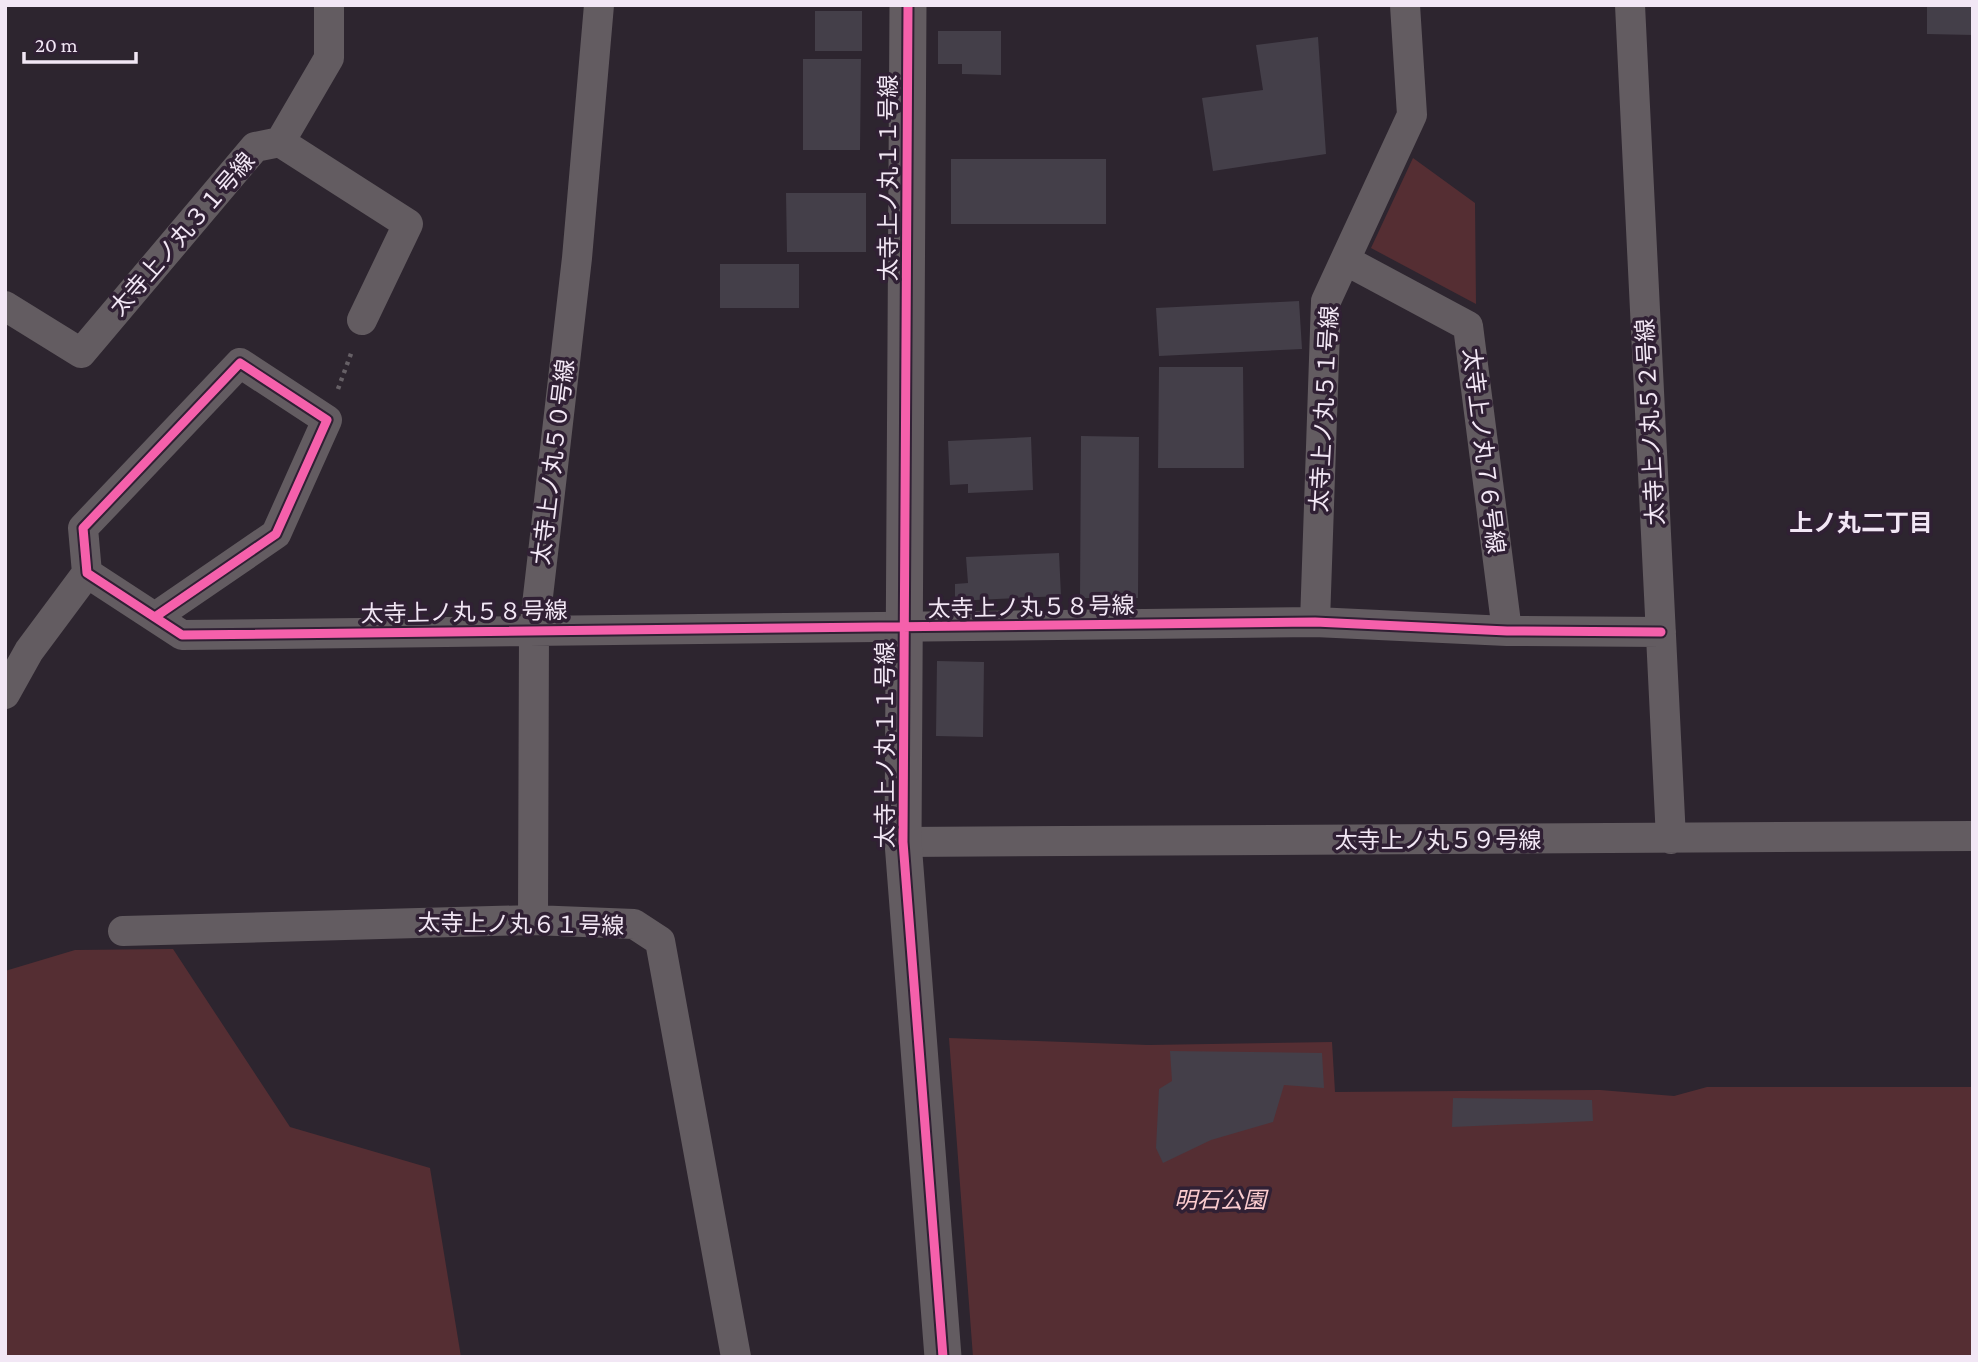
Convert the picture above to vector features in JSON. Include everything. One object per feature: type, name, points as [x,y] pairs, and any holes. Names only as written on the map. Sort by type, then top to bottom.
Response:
[{"type":"street","name":"太寺上ノ丸３１号線","points":[[5,306],[81,353],[256,147],[280,142],[329,58],[329,5]]},
{"type":"street","name":"太寺上ノ丸５０号線","points":[[533,920],[534,631],[577,258],[599,5]]},
{"type":"street","name":"太寺上ノ丸１１号線","points":[[908,5],[903,842],[943,1357]]},
{"type":"street","name":"太寺上ノ丸５１号線","points":[[1314,622],[1326,301],[1412,115],[1405,5]]},
{"type":"street","name":"太寺上ノ丸５２号線","points":[[1630,5],[1671,839]]},
{"type":"street","points":[[280,142],[408,223],[362,320]]},
{"type":"street","name":"太寺上ノ丸７６号線","points":[[1345,260],[1468,326],[1507,631]]},
{"type":"street","points":[[5,694],[29,651],[87,573],[83,528],[240,363],[327,420],[276,534],[155,617]]},
{"type":"street","name":"太寺上ノ丸５８号線","points":[[87,573],[182,635],[905,629],[1314,622],[1507,631],[1661,632]]},
{"type":"street","name":"太寺上ノ丸５９号線","points":[[903,842],[1973,836]]},
{"type":"street","name":"太寺上ノ丸６１号線","points":[[123,931],[533,920],[634,925],[660,941],[736,1357]]},
{"type":"path","points":[[327,420],[362,320]]},
{"type":"green space","points":[[1413,158],[1475,203],[1476,304],[1371,248]]},
{"type":"green space","points":[[173,949],[290,1127],[430,1168],[461,1357],[5,1357],[5,971],[75,950]]},
{"type":"green space","name":"明石公園","points":[[949,1038],[1148,1045],[1332,1042],[1335,1092],[1600,1090],[1674,1096],[1707,1087],[1973,1087],[1973,1357],[973,1357]]},
{"type":"building","points":[[1927,5],[1973,5],[1973,35],[1927,34]]},
{"type":"building","points":[[815,11],[862,11],[862,51],[815,51]]},
{"type":"building","points":[[938,31],[1001,31],[1001,75],[962,74],[962,64],[938,64]]},
{"type":"building","points":[[1318,37],[1326,154],[1213,171],[1202,98],[1263,90],[1256,45]]},
{"type":"building","points":[[803,59],[861,59],[860,150],[803,150]]},
{"type":"building","points":[[951,159],[1106,159],[1106,224],[951,224]]},
{"type":"building","points":[[786,193],[866,193],[866,252],[787,252]]},
{"type":"building","points":[[720,264],[799,264],[799,308],[720,308]]},
{"type":"building","points":[[1299,301],[1302,349],[1159,356],[1156,308]]},
{"type":"building","points":[[1159,367],[1243,367],[1244,468],[1158,468]]},
{"type":"building","points":[[1081,436],[1139,437],[1138,598],[1080,598]]},
{"type":"building","points":[[1031,437],[1033,490],[968,493],[968,484],[950,485],[948,441]]},
{"type":"building","points":[[1059,553],[1061,596],[955,601],[955,584],[968,583],[966,557]]},
{"type":"building","points":[[937,661],[984,662],[983,737],[936,736]]},
{"type":"building","points":[[1170,1051],[1322,1053],[1324,1088],[1284,1085],[1273,1122],[1211,1140],[1163,1163],[1156,1148],[1159,1089],[1172,1081]]},
{"type":"building","points":[[1453,1098],[1592,1100],[1593,1121],[1452,1127]]},
{"type":"cycle path","points":[[908,5],[903,842],[943,1357]]},
{"type":"cycle path","points":[[155,617],[276,534],[327,420],[240,363],[83,528],[87,573],[182,635],[1315,622],[1507,631],[1661,632]]},
{"type":"district","name":"上ノ丸二丁目","points":[[1861,523]]}]
